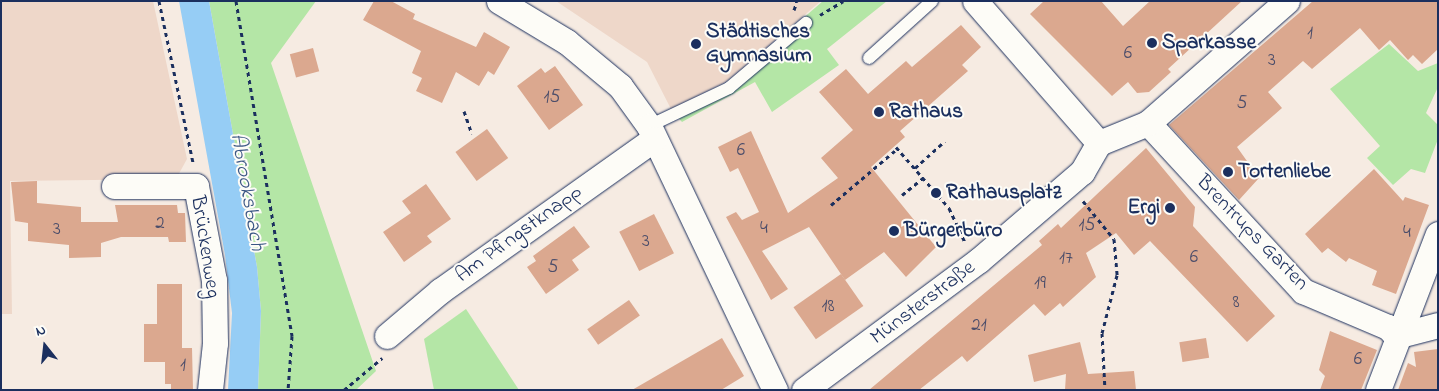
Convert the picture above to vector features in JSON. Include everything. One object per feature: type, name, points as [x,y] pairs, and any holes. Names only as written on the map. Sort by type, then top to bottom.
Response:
[{"type":"street","points":[[499,1],[582,54],[620,86],[652,132],[775,390]]},
{"type":"street","points":[[975,1],[1026,62],[1099,143],[1148,123],[1287,1]]},
{"type":"street","name":"Brentrups Garten","points":[[1148,123],[1303,290],[1388,328],[1396,336]]},
{"type":"street","name":"Am Pfingstknapp","points":[[387,336],[440,291],[652,132]]},
{"type":"street","name":"Münsterstraße","points":[[804,390],[978,261],[1082,172],[1099,143]]},
{"type":"street","name":"Brückenweg","points":[[114,186],[196,186],[214,280],[215,343],[210,390]]},
{"type":"street","points":[[1378,390],[1396,347],[1396,336],[1406,323],[1438,234]]},
{"type":"street","points":[[1396,336],[1438,325]]},
{"type":"lane","points":[[869,58],[932,1]]},
{"type":"lane","points":[[652,132],[729,88],[806,23]]},
{"type":"path","points":[[159,1],[196,186]]},
{"type":"path","points":[[236,1],[292,336],[288,390]]},
{"type":"path","points":[[806,23],[843,1]]},
{"type":"path","points":[[464,111],[472,134]]},
{"type":"path","points":[[915,168],[945,141]]},
{"type":"path","points":[[830,205],[897,148],[949,208],[966,246],[978,261]]},
{"type":"path","points":[[902,195],[923,178]]},
{"type":"path","points":[[1068,184],[1114,239],[1117,275],[1102,333],[1105,390]]},
{"type":"path","points":[[344,390],[382,358],[387,336]]},
{"type":"shaded area","points":[[1,1],[153,1],[187,159],[176,179],[10,181],[12,314],[1,314]]},
{"type":"shaded area","name":"Städtisches Gymnasium","points":[[556,1],[821,1],[726,82],[671,109],[647,62]]},
{"type":"green space","points":[[209,1],[316,1],[271,63],[376,371],[356,390],[258,390],[261,311],[257,267]]},
{"type":"green space","points":[[823,1],[887,1],[827,49],[839,65],[772,112],[755,82],[682,122],[672,111],[727,84]]},
{"type":"green space","points":[[1389,44],[1418,71],[1438,63],[1438,87],[1426,113],[1438,125],[1438,139],[1425,173],[1411,169],[1393,185],[1367,158],[1380,146],[1330,89]]},
{"type":"green space","points":[[466,309],[519,390],[434,390],[424,339]]},
{"type":"water","points":[[179,1],[209,1],[257,267],[261,311],[258,390],[228,390],[232,313],[225,255]]},
{"type":"building","points":[[374,1],[391,1],[415,14],[413,19],[476,47],[484,32],[510,47],[494,75],[488,71],[479,86],[456,72],[442,103],[416,91],[422,78],[412,73],[421,51],[363,20]]},
{"type":"building","points":[[1044,1],[1101,1],[1123,26],[1150,1],[1242,1],[1168,69],[1171,72],[1149,92],[1137,93],[1128,82],[1112,96],[1030,14]]},
{"type":"building","points":[[1313,1],[1438,1],[1438,49],[1422,64],[1413,55],[1408,60],[1390,40],[1379,50],[1360,28],[1312,69],[1303,61],[1268,92],[1282,108],[1237,147],[1259,178],[1239,200],[1169,125]]},
{"type":"building","points":[[961,25],[981,47],[962,65],[968,71],[900,131],[905,137],[871,167],[936,247],[906,277],[884,252],[845,280],[809,227],[762,251],[788,289],[771,300],[726,217],[736,212],[742,220],[759,212],[738,168],[730,172],[718,147],[751,131],[788,213],[838,178],[821,158],[853,130],[819,92],[846,69],[868,94],[906,61],[912,67]]},
{"type":"building","points":[[313,48],[319,71],[296,77],[290,54]]},
{"type":"building","points":[[555,66],[583,105],[549,130],[517,86],[541,68],[545,73]]},
{"type":"building","points":[[487,129],[508,158],[477,181],[455,152]]},
{"type":"building","points":[[1146,148],[1195,207],[1193,226],[1275,316],[1247,342],[1150,241],[1134,255],[1116,233],[1086,253],[1096,277],[1063,307],[1060,303],[1045,316],[1034,304],[967,362],[962,356],[919,390],[869,390],[1042,245],[1039,241],[1058,224],[1061,228]]},
{"type":"building","points":[[1374,169],[1403,201],[1405,197],[1429,205],[1396,294],[1372,285],[1377,271],[1349,258],[1346,262],[1328,248],[1322,253],[1305,234]]},
{"type":"building","points":[[37,181],[37,203],[81,207],[81,222],[118,222],[115,205],[177,205],[178,213],[185,213],[186,242],[169,242],[168,237],[121,237],[101,243],[101,257],[69,258],[69,245],[28,241],[28,223],[15,221],[11,182]]},
{"type":"building","points":[[426,184],[451,219],[427,236],[432,242],[404,262],[383,232],[411,213],[402,201]]},
{"type":"building","points":[[654,214],[674,253],[639,271],[619,232]]},
{"type":"building","points":[[574,226],[590,247],[572,260],[579,270],[546,294],[527,267],[536,261],[533,256]]},
{"type":"building","points":[[841,274],[863,306],[816,339],[793,307]]},
{"type":"building","points":[[157,284],[182,284],[182,348],[192,348],[193,390],[171,390],[171,384],[165,384],[165,362],[144,362],[144,324],[157,324]]},
{"type":"building","points":[[629,300],[640,316],[598,345],[587,329]]},
{"type":"building","points":[[1330,331],[1377,350],[1361,390],[1320,390],[1325,376],[1319,370]]},
{"type":"building","points":[[722,338],[744,376],[721,390],[632,390]]},
{"type":"building","points":[[1206,338],[1209,358],[1182,362],[1179,342]]},
{"type":"building","points":[[1080,342],[1088,374],[1134,371],[1136,390],[1065,390],[1066,374],[1034,382],[1028,355]]},
{"type":"building","points":[[1438,349],[1438,390],[1398,390],[1408,363],[1416,367],[1414,352]]},
{"type":"place","name":"Sparkasse","points":[[1152,43]]},
{"type":"place","name":"Städtisches Gymnasium","points":[[696,44]]},
{"type":"place","name":"Rathaus","points":[[879,112]]},
{"type":"place","name":"Tortenliebe","points":[[1228,172]]},
{"type":"place","name":"Rathausplatz","points":[[936,193]]},
{"type":"place","name":"Ergi","points":[[1170,208]]},
{"type":"place","name":"Bürgerbüro","points":[[894,231]]},
{"type":"water label","name":"Abrooksbach","points":[[246,192]]}]
